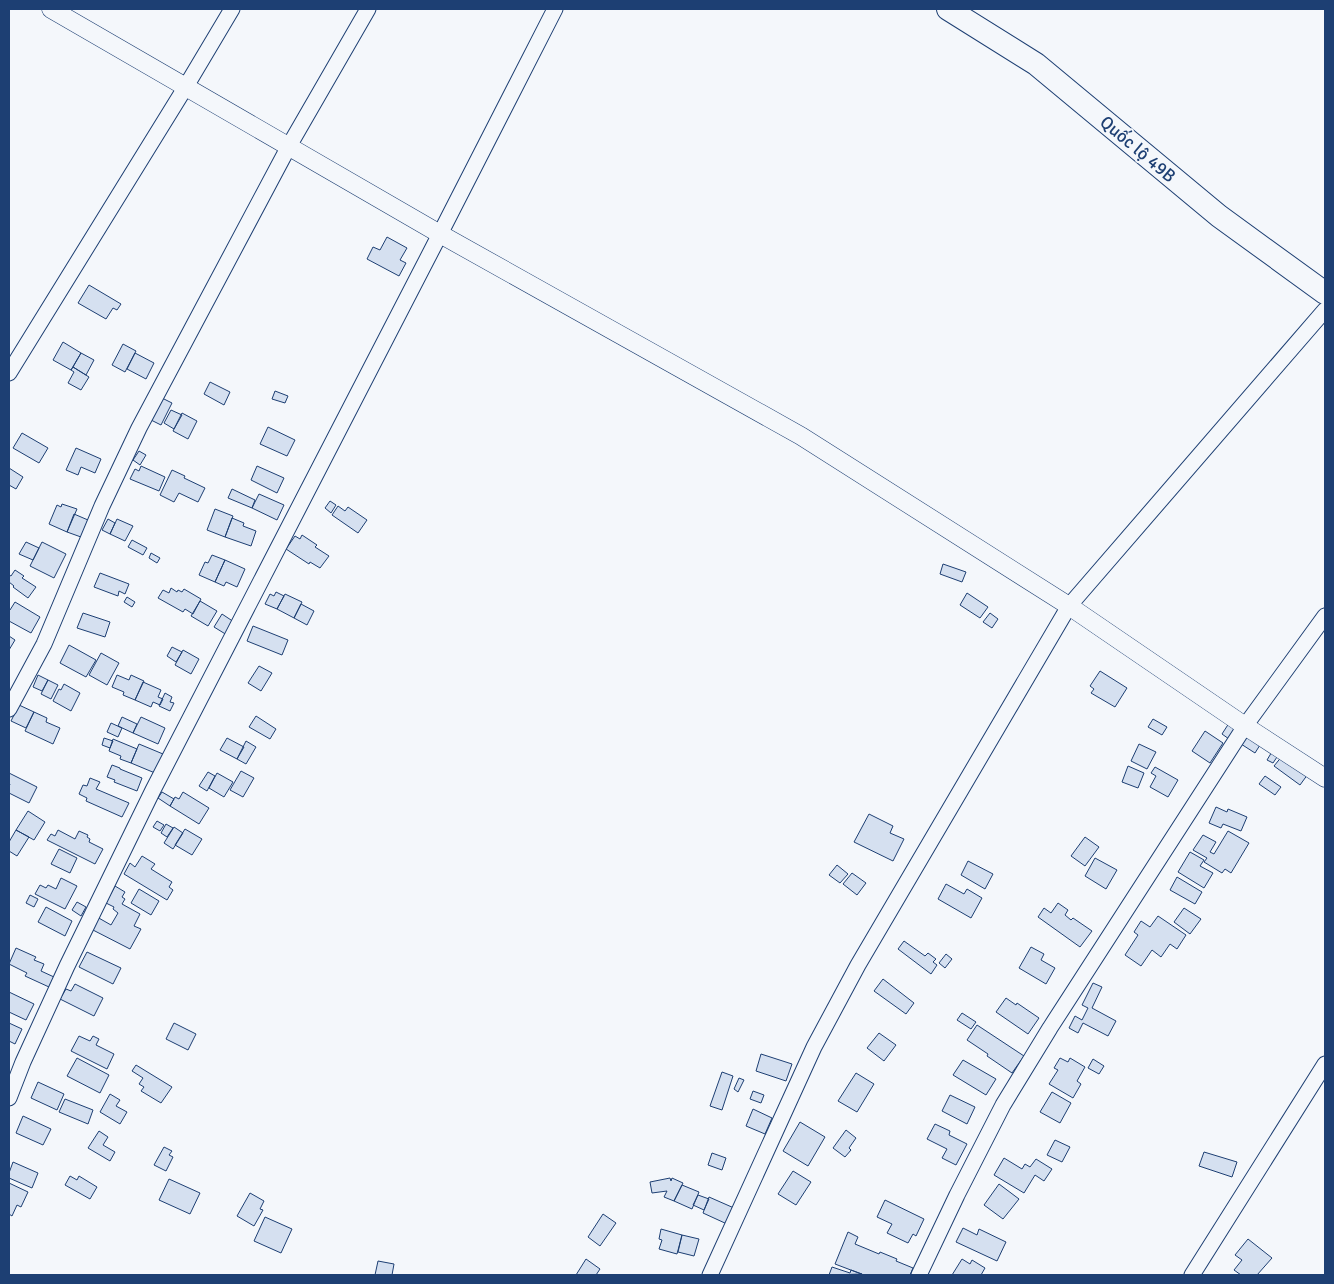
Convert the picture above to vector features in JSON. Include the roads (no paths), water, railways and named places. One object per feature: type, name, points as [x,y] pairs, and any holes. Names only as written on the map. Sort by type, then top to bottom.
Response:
[{"type":"main road","name":"Quốc lộ 49B","points":[[948,9],[1036,64],[1218,216],[1325,293]]},
{"type":"street","points":[[51,9],[440,234],[801,436],[1069,606],[1325,778]]},
{"type":"street","points":[[9,373],[186,88],[232,9]]},
{"type":"street","points":[[9,709],[44,644],[102,506],[139,428],[289,146],[368,9]]},
{"type":"street","points":[[9,1098],[23,1062],[67,966],[153,790],[555,9]]},
{"type":"street","points":[[710,1275],[814,1047],[858,965],[1069,606],[1325,310]]},
{"type":"street","points":[[919,1275],[952,1204],[1003,1105],[1080,980],[1245,726],[1325,616]]},
{"type":"street","points":[[1192,1275],[1325,1064]]}]
